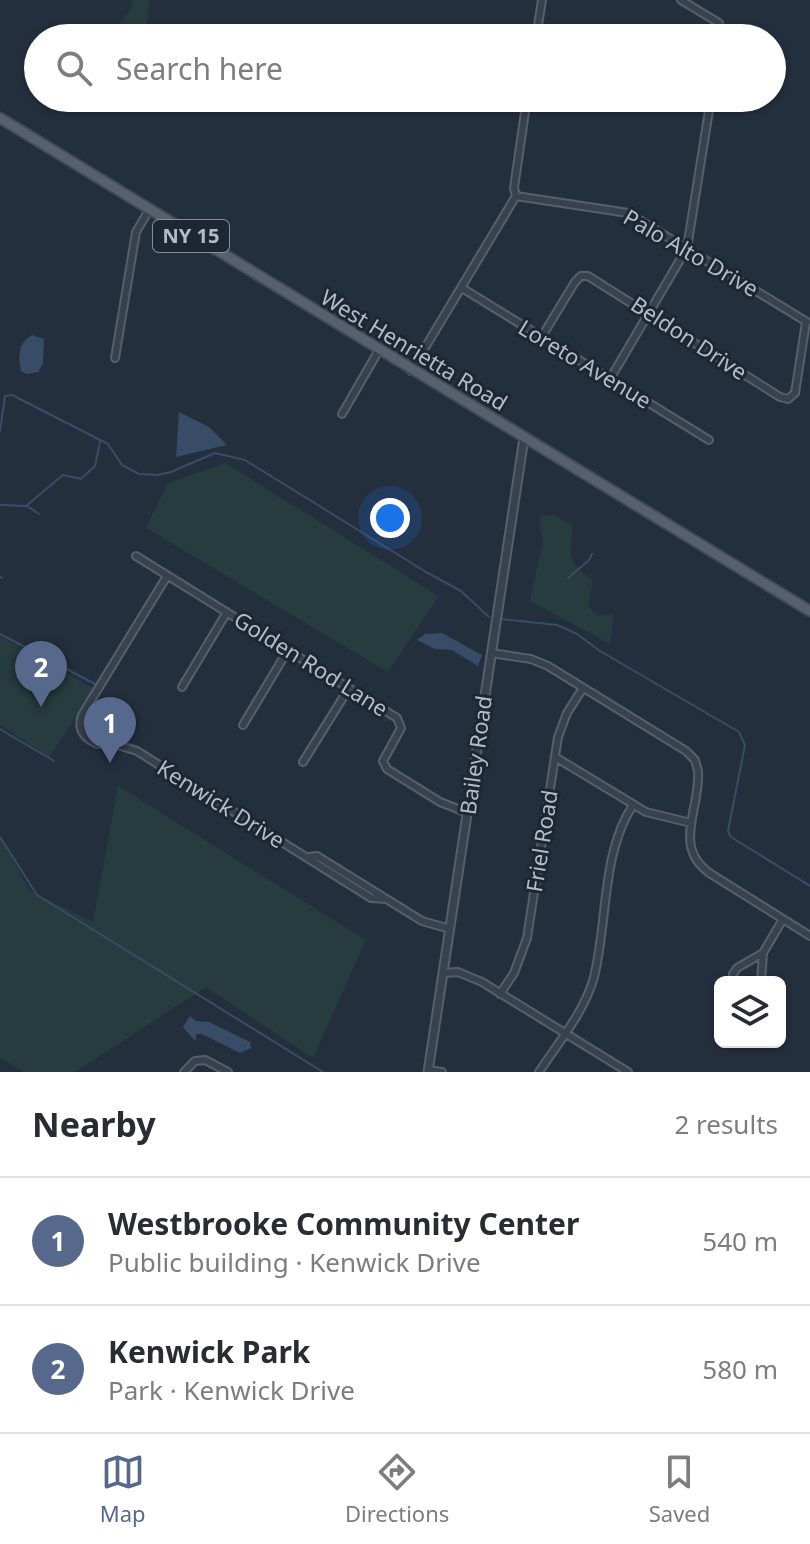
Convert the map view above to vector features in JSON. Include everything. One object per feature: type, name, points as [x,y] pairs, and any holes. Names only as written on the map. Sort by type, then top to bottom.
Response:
[{"type":"main road","name":"West Henrietta Road","points":[[0,118],[411,371],[810,611]]},
{"type":"street","points":[[538,24],[542,0]]},
{"type":"street","points":[[681,0],[719,24]]},
{"type":"street","points":[[411,371],[516,196],[514,188],[525,112]]},
{"type":"street","points":[[610,379],[687,248],[709,112]]},
{"type":"street","name":"Palo Alto Drive","points":[[516,196],[622,211],[808,323]]},
{"type":"street","points":[[115,358],[136,232],[149,210]]},
{"type":"street","name":"Beldon Drive","points":[[541,338],[575,282],[584,275],[596,279],[788,399],[795,393],[808,323]]},
{"type":"street","name":"Loreto Avenue","points":[[462,288],[709,440]]},
{"type":"street","points":[[342,414],[379,350]]},
{"type":"street","name":"Bailey Road","points":[[428,1071],[524,438]]},
{"type":"street","name":"Golden Rod Lane","points":[[136,556],[394,716],[401,723],[400,732],[383,761],[387,769],[440,802],[468,813]]},
{"type":"street","name":"Kenwick Drive","points":[[167,576],[82,715],[82,733],[97,744],[111,743],[137,751],[309,857],[317,856],[429,925],[450,929]]},
{"type":"street","points":[[182,687],[227,612]]},
{"type":"street","points":[[243,725],[288,650]]},
{"type":"street","points":[[491,653],[539,662],[691,755],[699,778],[691,823],[691,849],[700,866],[810,936]]},
{"type":"street","points":[[303,762],[349,688]]},
{"type":"street","name":"Friel Road","points":[[500,994],[517,965],[527,938],[563,721],[583,688]]},
{"type":"street","points":[[555,757],[633,805],[662,818],[691,823]]},
{"type":"street","points":[[539,1072],[582,1005],[592,983],[616,839],[633,805]]},
{"type":"street","points":[[761,976],[763,953],[783,919]]},
{"type":"street","points":[[733,976],[737,968],[763,953]]},
{"type":"street","points":[[444,973],[465,974],[628,1072]]},
{"type":"street","points":[[184,1072],[195,1061],[205,1060],[228,1072]]},
{"type":"street","points":[[428,1071],[442,1072]]},
{"type":"green space","points":[[132,0],[150,0],[147,24],[120,24],[131,8]]},
{"type":"green space","points":[[225,463],[439,596],[388,672],[146,528],[167,484]]},
{"type":"green space","points":[[553,515],[572,525],[573,562],[593,581],[588,606],[597,615],[614,614],[610,644],[530,601],[543,541],[539,523],[541,516]]},
{"type":"green space","points":[[0,636],[95,689],[49,757],[0,725]]},
{"type":"green space","points":[[118,786],[366,940],[313,1058],[206,987],[75,1072],[23,1072],[0,1058],[0,837],[30,891],[93,922]]},
{"type":"water","points":[[32,335],[44,339],[43,363],[38,372],[26,374],[21,371],[20,350]]},
{"type":"water","points":[[179,412],[209,427],[227,445],[176,457]]},
{"type":"water","points":[[442,633],[482,655],[478,666],[452,650],[435,649],[417,640],[425,634]]},
{"type":"water","points":[[190,1016],[250,1042],[251,1048],[240,1053],[202,1034],[196,1034],[196,1040],[193,1039],[183,1027]]},
{"type":"waterway","points":[[0,431],[5,396],[12,395],[108,444],[122,465],[139,474],[171,472],[215,453],[245,460],[461,591],[489,617]]},
{"type":"waterway","points":[[0,505],[26,506],[63,475],[81,479],[95,466],[100,442]]},
{"type":"waterway","points":[[27,506],[39,514]]},
{"type":"waterway","points":[[568,578],[592,554]]},
{"type":"waterway","points":[[501,619],[557,625],[577,634],[600,651],[739,732],[745,745],[728,831],[731,837],[810,886]]},
{"type":"waterway","points":[[0,634],[95,684]]},
{"type":"waterway","points":[[0,729],[54,761]]},
{"type":"waterway","points":[[0,837],[37,895],[323,1072]]},
{"type":"place","name":"Kenwick Park","points":[[41,707]]},
{"type":"place","name":"Westbrooke Community Center","points":[[110,763]]}]
